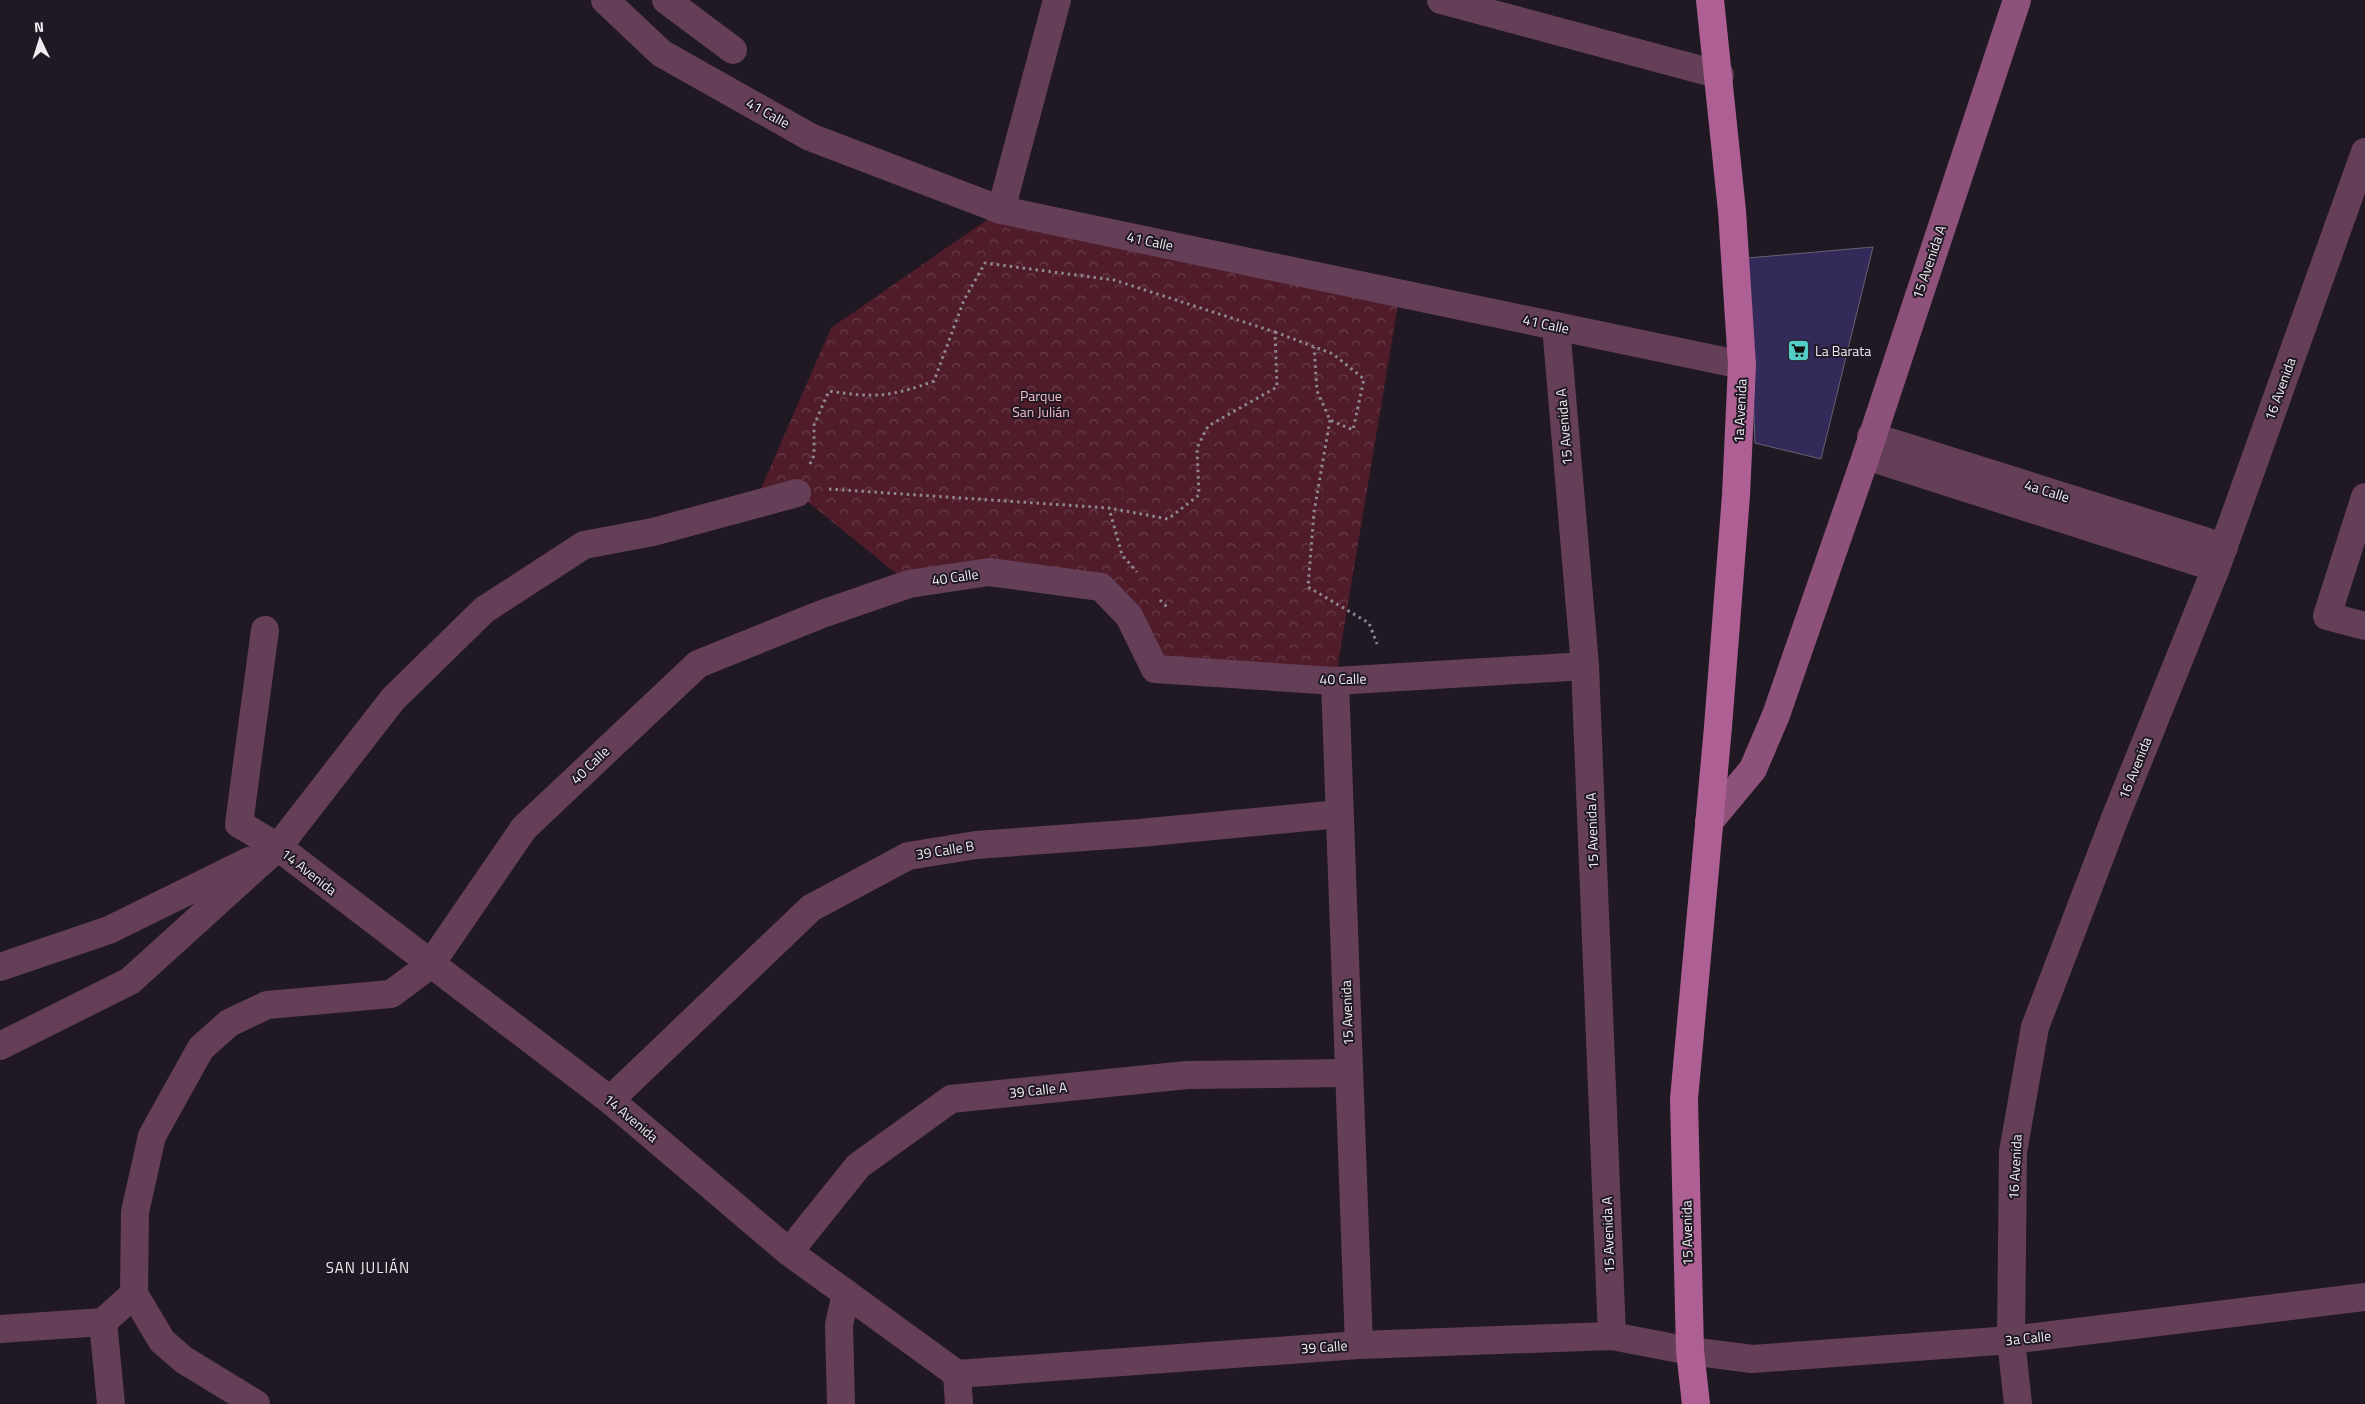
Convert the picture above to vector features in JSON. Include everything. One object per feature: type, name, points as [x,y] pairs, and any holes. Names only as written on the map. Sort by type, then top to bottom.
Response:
[{"type":"main road","name":"1a Avenida","points":[[1708,822],[1718,727],[1736,495],[1742,365],[1732,211],[1720,75],[1710,0]]},
{"type":"main road","name":"15 Avenida","points":[[1696,1404],[1690,1351],[1684,1099],[1708,822]]},
{"type":"street","name":"41 Calle","points":[[605,0],[662,53],[810,137],[1001,210],[1742,365]]},
{"type":"street","points":[[666,0],[733,50]]},
{"type":"street","points":[[1001,210],[1057,0]]},
{"type":"street","points":[[1441,0],[1720,75]]},
{"type":"street","name":"15 Avenida A","points":[[1708,822],[1753,768],[1776,715],[2018,0]]},
{"type":"street","name":"16 Avenida","points":[[2018,1404],[2011,1340],[2013,1152],[2035,1027],[2115,818],[2220,558],[2365,152]]},
{"type":"street","name":"15 Avenida A","points":[[1556,326],[1586,666],[1612,1336]]},
{"type":"street","name":"4a Calle","points":[[1868,446],[2220,558]]},
{"type":"street","points":[[0,1046],[130,981],[278,847],[393,699],[484,610],[584,545],[652,532],[797,493]]},
{"type":"street","points":[[2365,497],[2327,616],[2365,626]]},
{"type":"street","name":"40 Calle","points":[[430,965],[524,828],[698,664],[822,614],[909,584],[989,572],[1101,587],[1129,616],[1155,669],[1335,681],[1586,666]]},
{"type":"street","name":"14 Avenida","points":[[265,630],[239,824],[278,847],[430,965],[610,1100],[789,1252],[957,1374]]},
{"type":"street","name":"15 Avenida","points":[[1335,681],[1359,1344]]},
{"type":"street","name":"39 Calle B","points":[[610,1100],[811,908],[908,856],[976,845],[1140,833],[1340,814]]},
{"type":"street","points":[[0,967],[109,930],[278,847]]},
{"type":"street","points":[[249,1402],[184,1360],[162,1341],[134,1294],[135,1212],[152,1136],[201,1048],[229,1023],[268,1005],[391,994],[430,965]]},
{"type":"street","name":"39 Calle A","points":[[789,1252],[858,1166],[951,1098],[1187,1075],[1349,1073]]},
{"type":"street","points":[[841,1404],[839,1325],[846,1293]]},
{"type":"street","points":[[0,1329],[103,1322],[134,1294]]},
{"type":"street","name":"3a Calle","points":[[1690,1351],[1752,1359],[2011,1340],[2365,1297]]},
{"type":"street","points":[[103,1322],[111,1404]]},
{"type":"street","name":"39 Calle","points":[[957,1374],[1359,1344],[1612,1336],[1690,1351]]},
{"type":"street","points":[[957,1374],[959,1404]]},
{"type":"path","points":[[797,493],[814,455],[814,425],[829,390],[866,397],[904,392],[934,381],[964,300],[985,263],[1114,280],[1275,332],[1333,354],[1364,379],[1353,430],[1330,420]]},
{"type":"path","points":[[797,493],[812,488],[1109,508],[1168,519],[1199,495],[1197,448],[1208,426],[1278,386],[1275,332]]},
{"type":"path","points":[[1314,347],[1317,391],[1330,420],[1314,512],[1308,587],[1369,623],[1389,678]]},
{"type":"path","points":[[1109,508],[1122,555],[1139,575]]},
{"type":"path","points":[[1156,595],[1168,608]]},
{"type":"green space","name":"Parque San Julián","points":[[1001,210],[1400,293],[1335,681],[1155,669],[1101,587],[909,584],[797,493],[760,491],[831,328]]},
{"type":"building","name":"La Barata","points":[[1873,247],[1821,459],[1755,443],[1748,258]]},
{"type":"place","name":"La Barata","points":[[1799,351]]},
{"type":"district","name":"SAN JULIÁN","points":[[368,1268]]}]
